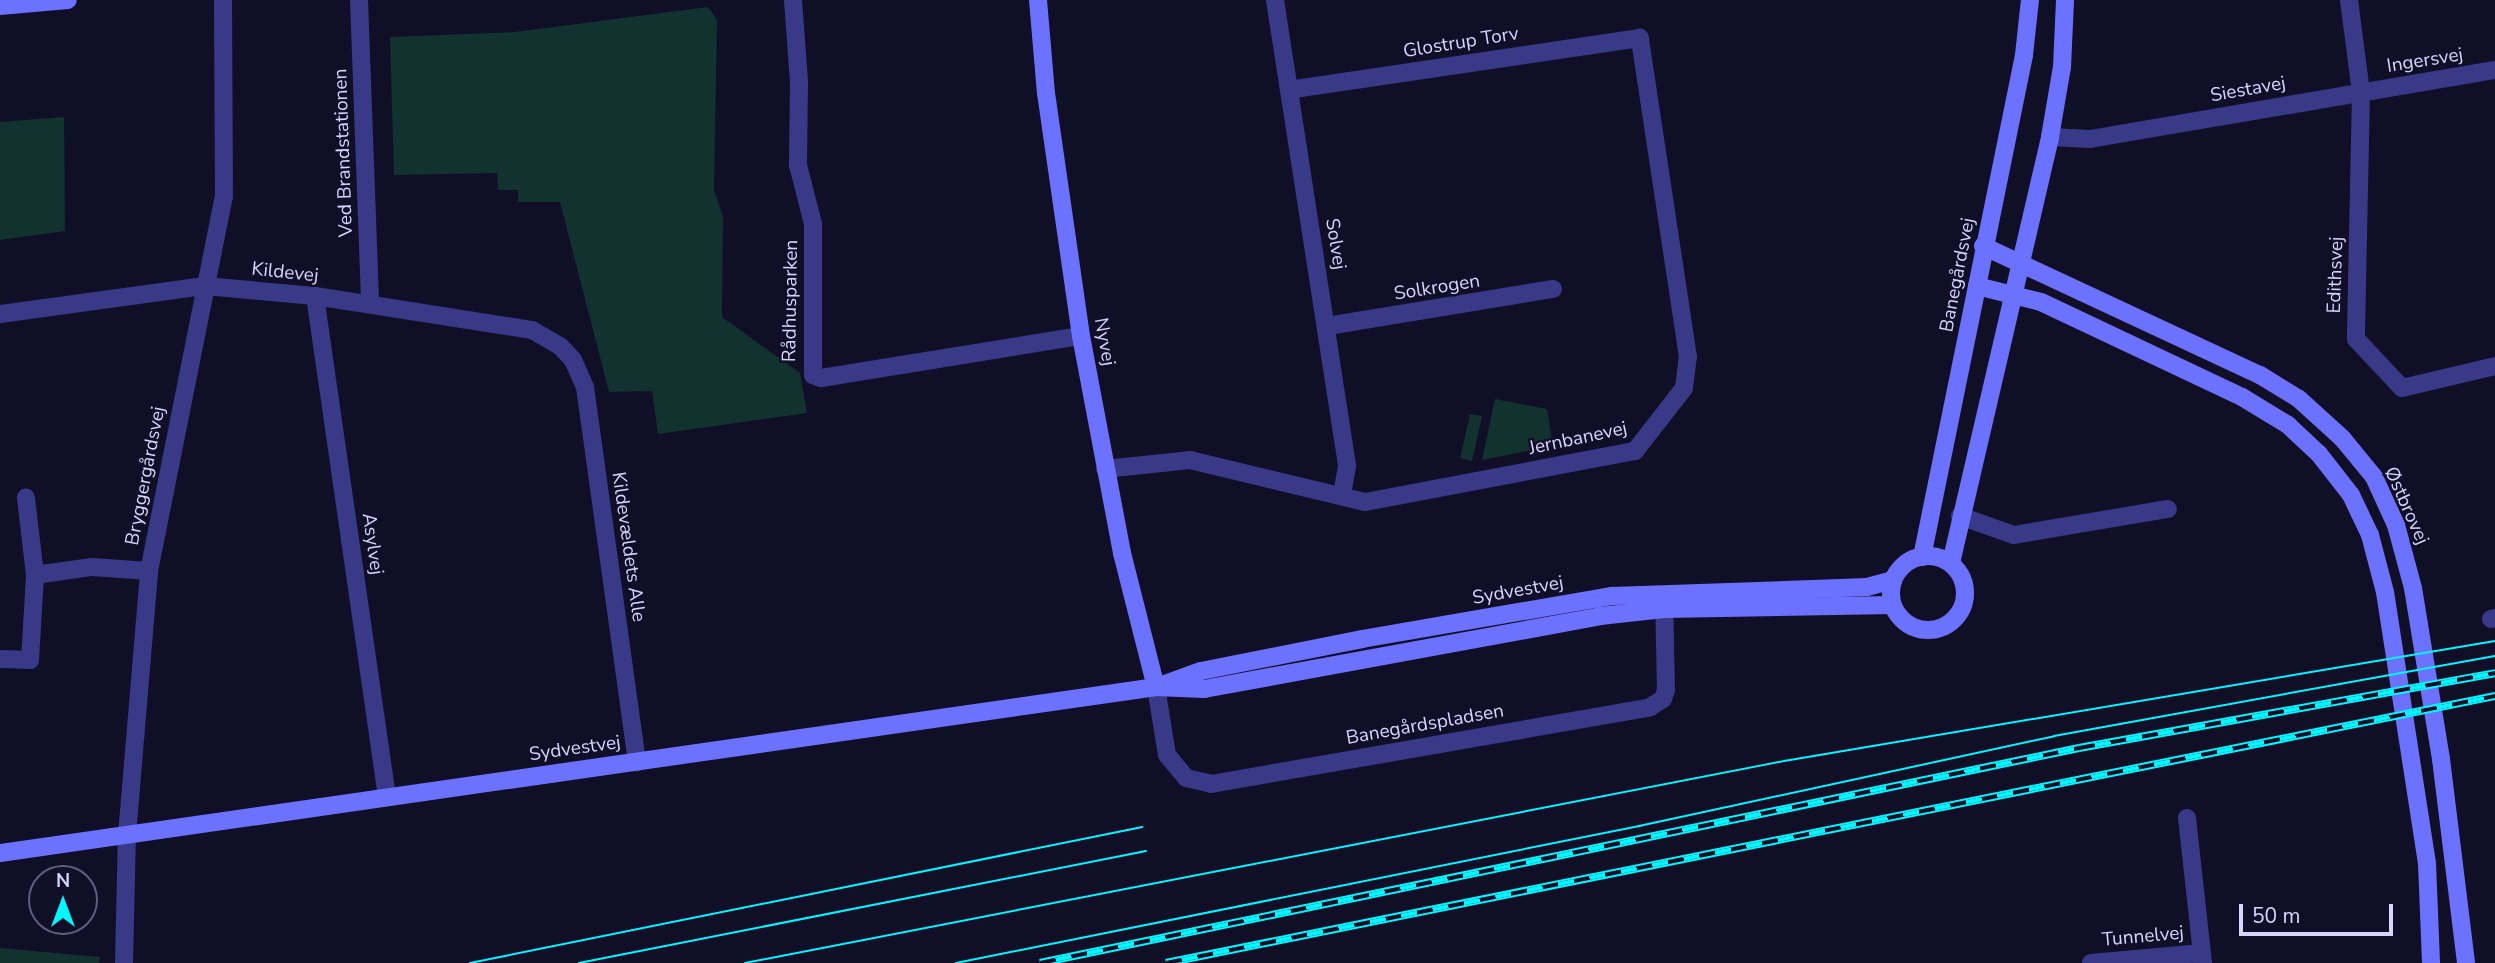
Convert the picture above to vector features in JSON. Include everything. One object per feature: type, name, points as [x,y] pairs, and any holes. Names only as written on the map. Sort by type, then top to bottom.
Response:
[{"type":"street","points":[[0,6],[68,0]]},
{"type":"street","name":"Bryggergårdsvej","points":[[124,963],[127,835],[149,571],[225,197],[223,0]]},
{"type":"street","name":"Ved Brandstationen","points":[[359,0],[370,304]]},
{"type":"street","name":"Rådhusparken","points":[[793,0],[799,82],[798,165],[813,224],[813,375],[821,378],[1081,337]]},
{"type":"street","name":"Nyvej","points":[[1038,0],[1046,93],[1081,337],[1105,469],[1156,687]]},
{"type":"street","name":"Solvej","points":[[1275,0],[1347,467],[1342,494]]},
{"type":"street","name":"Banegårdsvej","points":[[1922,556],[2024,55],[2030,0]]},
{"type":"street","points":[[1951,563],[2050,136],[2062,67],[2065,0]]},
{"type":"street","points":[[2349,0],[2361,93]]},
{"type":"street","name":"Glostrup Torv","points":[[1289,90],[1640,38]]},
{"type":"street","name":"Jernbanevej","points":[[1105,469],[1190,460],[1342,494],[1365,502],[1635,452],[1678,399],[1687,379],[1688,357],[1640,38]]},
{"type":"street","name":"Ingersvej","points":[[2361,93],[2495,70]]},
{"type":"street","name":"Siestavej","points":[[2050,136],[2090,139],[2361,93]]},
{"type":"street","name":"Edithsvej","points":[[2361,93],[2356,339],[2403,388],[2495,366]]},
{"type":"street","name":"Østbrovej","points":[[1983,246],[2219,352],[2299,399],[2342,438],[2374,477],[2396,526],[2413,588],[2441,759],[2466,963]]},
{"type":"street","name":"Kildevej","points":[[0,314],[205,286],[315,296],[532,330],[560,346]]},
{"type":"street","points":[[1977,286],[2013,295],[2108,332],[2242,397],[2288,425],[2319,454],[2351,495],[2370,535],[2385,592],[2427,863],[2431,963]]},
{"type":"street","name":"Solkrogen","points":[[1327,326],[1553,289]]},
{"type":"street","name":"Asylvej","points":[[315,296],[387,797]]},
{"type":"street","name":"Kildevældets Alle","points":[[560,346],[573,360],[585,387],[637,762]]},
{"type":"street","points":[[0,659],[30,660],[35,575],[26,498]]},
{"type":"street","points":[[1960,516],[2014,535],[2168,509]]},
{"type":"street","points":[[1922,556],[1951,563],[1962,576],[1965,600],[1947,626],[1918,629],[1903,621],[1892,605],[1893,580],[1904,564],[1922,556]]},
{"type":"street","points":[[35,575],[92,567],[149,571]]},
{"type":"street","name":"Sydvestvej","points":[[1664,601],[1867,587],[1893,580]]},
{"type":"street","name":"Sydvestvej","points":[[0,853],[1156,687],[1201,671],[1362,639],[1612,596],[1664,601],[1892,605]]},
{"type":"street","name":"Banegårdspladsen","points":[[1156,687],[1162,738],[1176,769],[1194,780],[1220,783],[1658,704],[1665,690],[1664,601]]},
{"type":"street","points":[[2187,818],[2202,958]]},
{"type":"street","name":"Tunnelvej","points":[[2091,963],[2202,958]]},
{"type":"green space","points":[[708,7],[717,20],[714,190],[723,217],[722,317],[800,373],[807,413],[658,434],[652,391],[609,392],[560,202],[518,202],[518,190],[498,190],[497,173],[394,175],[390,37],[515,32]]},
{"type":"green space","points":[[64,117],[65,231],[0,240],[0,122]]},
{"type":"green space","points":[[1495,399],[1547,409],[1553,446],[1482,460]]},
{"type":"green space","points":[[1470,414],[1482,416],[1472,461],[1460,458]]},
{"type":"green space","points":[[0,948],[100,957],[99,963],[0,963]]},
{"type":"tram line","points":[[745,963],[1784,761],[2495,641]]},
{"type":"tram line","points":[[956,963],[1639,826],[2054,736],[2495,656]]},
{"type":"tram line","points":[[470,963],[1142,827]]},
{"type":"tram line","points":[[579,963],[1146,851]]},
{"type":"railway","points":[[1040,963],[2079,748],[2495,673]]},
{"type":"railway","points":[[1166,963],[2495,696]]}]
